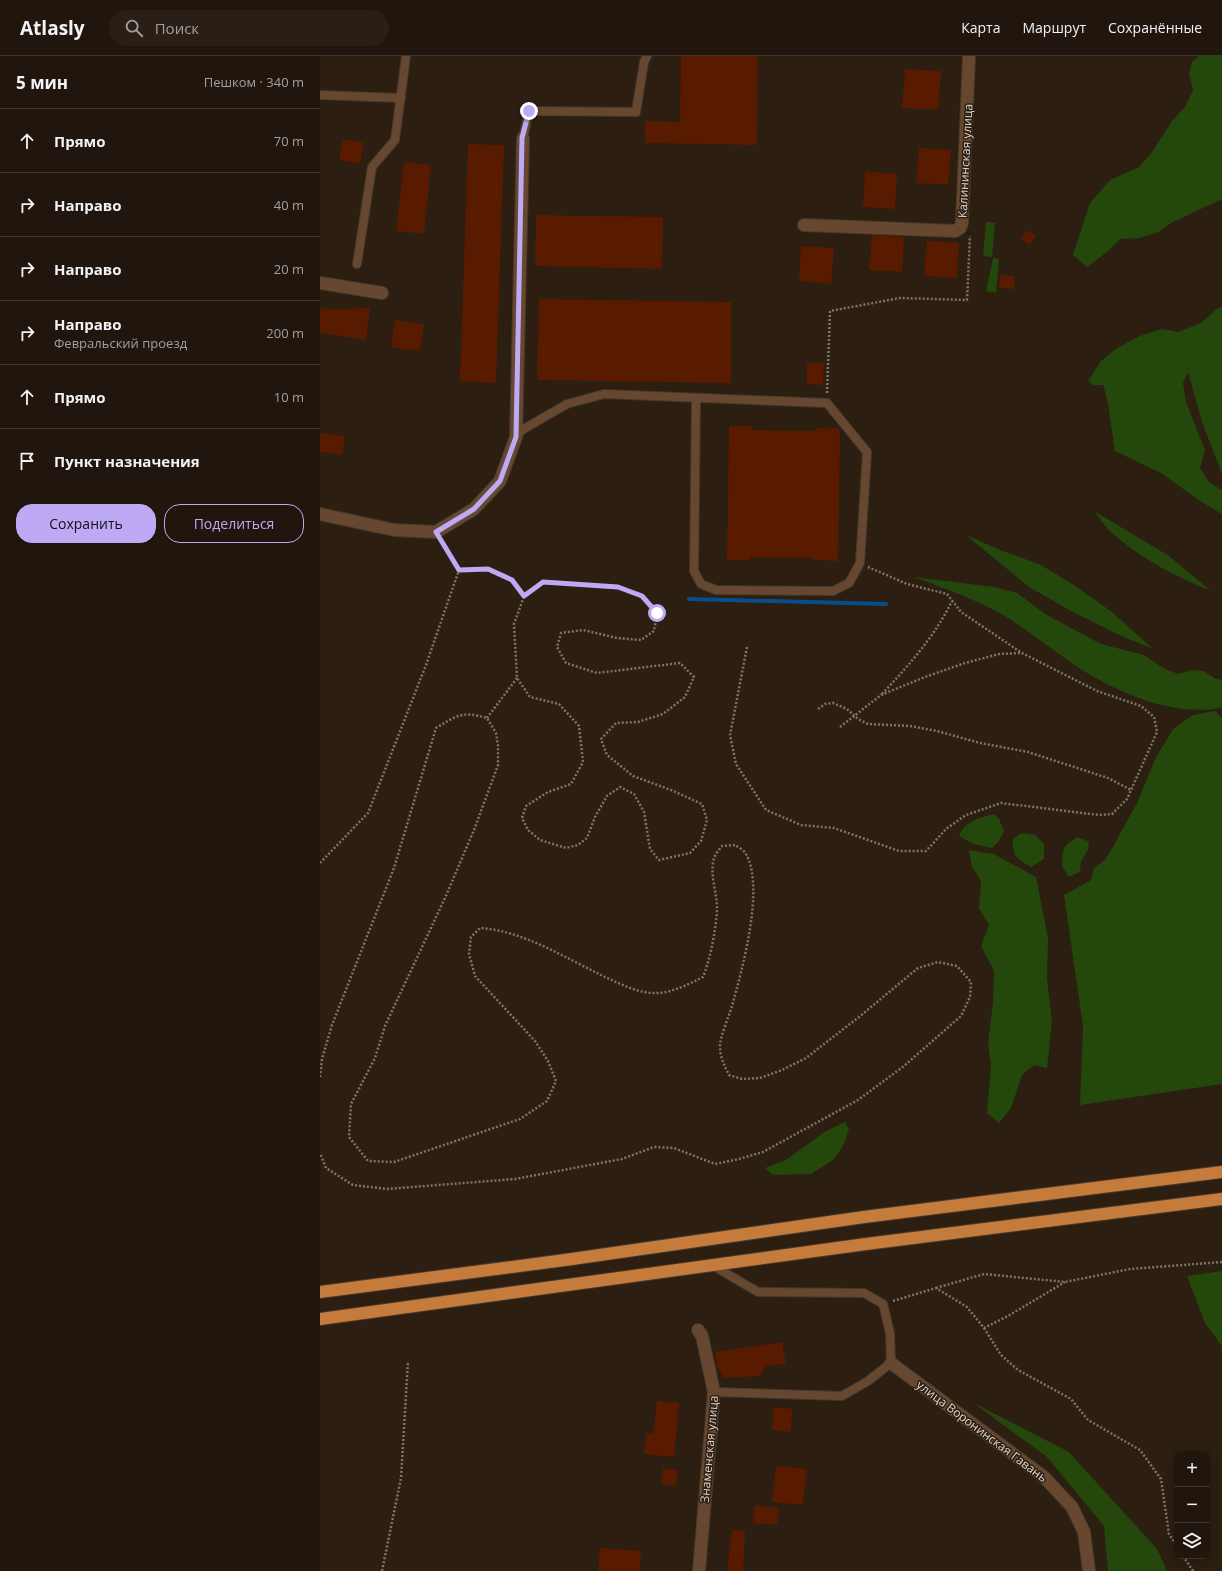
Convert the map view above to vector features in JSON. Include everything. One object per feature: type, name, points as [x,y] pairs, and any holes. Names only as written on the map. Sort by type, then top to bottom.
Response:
[{"type":"highway","points":[[320,1292],[557,1261],[864,1217],[1222,1172]]},
{"type":"highway","points":[[320,1319],[712,1265],[1222,1199]]},
{"type":"street","name":"Калининская улица","points":[[804,225],[955,231],[960,228],[962,223],[969,56]]},
{"type":"street","points":[[320,514],[394,530],[436,532],[474,509],[500,481],[516,437],[522,138]]},
{"type":"street","points":[[320,283],[382,293]]},
{"type":"street","name":"Знаменская улица","points":[[698,1330],[702,1336],[714,1392],[698,1571]]},
{"type":"street","name":"улица Воронинская Гавань","points":[[891,1363],[1044,1477],[1072,1507],[1081,1525],[1084,1532],[1089,1571]]},
{"type":"lane","points":[[357,264],[372,167],[395,140],[406,56]]},
{"type":"lane","points":[[522,138],[529,111],[636,112],[644,62],[647,56]]},
{"type":"lane","points":[[320,95],[401,98]]},
{"type":"lane","points":[[516,437],[522,430],[567,404],[604,394],[696,399],[827,403],[867,452],[860,563],[849,583],[833,591],[716,590],[701,584],[694,571],[696,399]]},
{"type":"lane","points":[[712,1265],[758,1292],[864,1292],[883,1304],[890,1333],[891,1363],[868,1381],[842,1396],[714,1392]]},
{"type":"path","points":[[827,403],[830,311],[900,298],[967,300],[970,230]]},
{"type":"path","points":[[436,532],[459,570]]},
{"type":"path","points":[[747,647],[730,735],[736,764],[766,810],[801,825],[834,828],[899,851],[926,852],[946,829],[966,815],[1002,803],[1099,815],[1112,814],[1127,799],[1157,732],[1154,717],[1141,706],[1097,691],[1022,653],[961,612],[946,594],[907,584],[860,563]]},
{"type":"path","points":[[459,570],[488,569],[512,580],[524,596]]},
{"type":"path","points":[[320,863],[368,813],[426,665],[459,570]]},
{"type":"path","points":[[543,582],[618,587],[642,596],[657,613],[654,631],[641,640],[617,638],[584,630],[561,633],[557,647],[566,663],[597,672],[680,663],[694,677],[685,697],[663,714],[638,722],[616,723],[601,739],[607,755],[632,776],[671,790],[702,804],[707,820],[701,841],[690,853],[659,860],[650,849],[644,812],[634,794],[620,787],[607,796],[595,817],[587,838],[578,845],[566,848],[540,840],[528,830],[522,818],[526,806],[548,792],[570,784],[583,762],[579,726],[559,704],[530,697],[517,678],[514,624],[524,596],[543,582]]},
{"type":"path","points":[[840,727],[881,696],[908,666],[942,621],[952,601]]},
{"type":"path","points":[[881,696],[965,663],[999,654],[1022,653]]},
{"type":"path","points":[[488,718],[517,678]]},
{"type":"path","points":[[818,709],[825,704],[833,703],[847,709],[858,719],[868,724],[910,726],[937,731],[980,743],[1028,752],[1108,778],[1132,790]]},
{"type":"path","points":[[320,1077],[322,1059],[332,1025],[394,868],[436,728],[455,717],[471,714],[488,718],[496,732],[498,765],[474,830],[445,898],[385,1026],[375,1058],[351,1104],[350,1137],[368,1161],[394,1162],[520,1119],[547,1101],[556,1081],[548,1061],[535,1041],[475,976],[469,954],[471,937],[480,928],[496,929],[517,935],[632,990],[658,993],[680,988],[704,977],[711,956],[717,909],[714,888],[715,856],[722,846],[735,845],[746,853],[751,869],[753,892],[750,936],[741,975],[720,1045],[722,1061],[729,1075],[742,1079],[760,1078],[782,1070],[806,1058],[859,1017],[918,968],[938,962],[957,966],[971,982],[970,998],[961,1016],[904,1066],[858,1100],[763,1152],[739,1159],[716,1164],[674,1148],[654,1147],[622,1159],[515,1179],[387,1189],[353,1185],[326,1168],[320,1153]]},
{"type":"path","points":[[883,1304],[984,1274],[1065,1282],[1130,1269],[1222,1262]]},
{"type":"path","points":[[984,1328],[1008,1316],[1065,1282]]},
{"type":"path","points":[[936,1288],[967,1308],[984,1328],[1001,1355],[1018,1370],[1071,1399],[1088,1420],[1140,1450],[1161,1479],[1169,1534],[1174,1542]]},
{"type":"path","points":[[382,1571],[401,1478],[408,1361]]},
{"type":"path","points":[[1185,1559],[1193,1571]]},
{"type":"green space","points":[[1199,56],[1222,56],[1222,199],[1171,223],[1159,232],[1140,238],[1120,239],[1107,252],[1087,267],[1073,255],[1090,203],[1110,180],[1139,167],[1152,152],[1172,121],[1185,107],[1193,90],[1189,74],[1192,62]]},
{"type":"green space","points":[[986,222],[995,223],[992,257],[983,256]]},
{"type":"green space","points":[[993,258],[999,259],[996,293],[986,291]]},
{"type":"green space","points":[[1222,307],[1222,474],[1202,422],[1188,372],[1183,383],[1186,402],[1205,450],[1200,468],[1209,482],[1222,490],[1222,514],[1200,501],[1161,473],[1115,451],[1109,409],[1103,385],[1094,385],[1088,381],[1101,361],[1117,348],[1140,336],[1162,329],[1178,332],[1201,323],[1218,308]]},
{"type":"green space","points":[[1094,511],[1169,556],[1211,591],[1172,573],[1135,551],[1109,531]]},
{"type":"green space","points":[[966,535],[1000,550],[1041,565],[1074,585],[1112,612],[1153,649],[1117,634],[1071,611],[1029,587]]},
{"type":"green space","points":[[914,577],[994,587],[1017,593],[1047,615],[1101,644],[1144,655],[1163,668],[1178,674],[1192,670],[1204,671],[1214,678],[1222,680],[1222,708],[1201,710],[1160,705],[1120,690],[1083,670],[1018,624],[1001,614],[969,598]]},
{"type":"green space","points":[[1215,711],[1222,718],[1222,1084],[1080,1105],[1083,1026],[1064,895],[1091,880],[1094,868],[1105,860],[1137,803],[1156,757],[1174,728],[1193,715]]},
{"type":"green space","points":[[994,814],[999,819],[1004,831],[999,841],[992,848],[973,844],[959,836],[964,827],[968,824]]},
{"type":"green space","points":[[1021,833],[1035,835],[1044,844],[1044,859],[1031,867],[1022,862],[1016,856],[1013,849],[1013,839]]},
{"type":"green space","points":[[1078,837],[1089,842],[1088,850],[1081,861],[1080,872],[1069,877],[1062,866],[1063,851],[1066,845]]},
{"type":"green space","points":[[969,850],[994,854],[1036,877],[1048,938],[1047,978],[1052,1021],[1047,1068],[1034,1065],[1022,1075],[1011,1108],[999,1123],[987,1113],[991,1066],[988,1044],[993,1002],[994,971],[981,946],[989,925],[979,908],[981,881],[972,867]]},
{"type":"green space","points":[[845,1122],[849,1129],[843,1146],[833,1160],[811,1174],[773,1175],[765,1168],[786,1160],[826,1131]]},
{"type":"green space","points":[[1222,1271],[1222,1346],[1205,1323],[1187,1276]]},
{"type":"green space","points":[[972,1402],[1069,1452],[1157,1549],[1167,1571],[1108,1571],[1104,1526],[1047,1457]]},
{"type":"building","points":[[681,56],[758,56],[757,145],[645,143],[645,121],[680,122]]},
{"type":"building","points":[[905,69],[941,71],[938,110],[902,108]]},
{"type":"building","points":[[343,139],[364,143],[360,164],[339,160]]},
{"type":"building","points":[[468,144],[504,145],[496,383],[460,381]]},
{"type":"building","points":[[919,148],[951,150],[948,185],[916,183]]},
{"type":"building","points":[[404,162],[431,165],[424,234],[396,231]]},
{"type":"building","points":[[865,171],[897,174],[895,209],[863,207]]},
{"type":"building","points":[[536,215],[663,217],[662,269],[535,266]]},
{"type":"building","points":[[1027,230],[1036,236],[1030,245],[1021,239]]},
{"type":"building","points":[[872,235],[904,237],[902,272],[869,270]]},
{"type":"building","points":[[927,241],[959,243],[957,278],[924,276]]},
{"type":"building","points":[[801,246],[834,248],[831,284],[799,281]]},
{"type":"building","points":[[1000,275],[1015,276],[1014,289],[999,288]]},
{"type":"building","points":[[539,299],[731,302],[731,383],[537,380]]},
{"type":"building","points":[[353,307],[370,309],[366,340],[320,333],[320,308],[353,310]]},
{"type":"building","points":[[395,320],[424,324],[420,351],[391,347]]},
{"type":"building","points":[[807,363],[824,363],[823,385],[807,384]]},
{"type":"building","points":[[729,426],[752,426],[752,430],[815,431],[815,428],[840,429],[838,561],[813,560],[813,558],[750,557],[750,560],[727,560]]},
{"type":"building","points":[[320,433],[345,436],[342,455],[320,452]]},
{"type":"building","points":[[782,1342],[786,1364],[766,1366],[760,1376],[723,1378],[719,1368],[717,1369],[715,1352]]},
{"type":"building","points":[[657,1401],[679,1403],[674,1457],[644,1454],[646,1433],[653,1434]]},
{"type":"building","points":[[774,1407],[793,1409],[790,1432],[772,1430]]},
{"type":"building","points":[[776,1466],[807,1469],[803,1505],[772,1502]]},
{"type":"building","points":[[663,1468],[677,1470],[676,1486],[661,1484]]},
{"type":"building","points":[[755,1505],[779,1508],[777,1525],[753,1523]]},
{"type":"building","points":[[732,1530],[745,1531],[743,1571],[727,1571]]},
{"type":"building","points":[[600,1548],[641,1551],[640,1571],[598,1571]]},
{"type":"waterway","points":[[689,599],[886,604]]},
{"type":"route","points":[[529,111],[522,138],[516,437],[500,481],[474,509],[436,532],[459,570],[488,569],[512,580],[524,596],[543,582],[618,587],[642,596],[657,613]]}]
